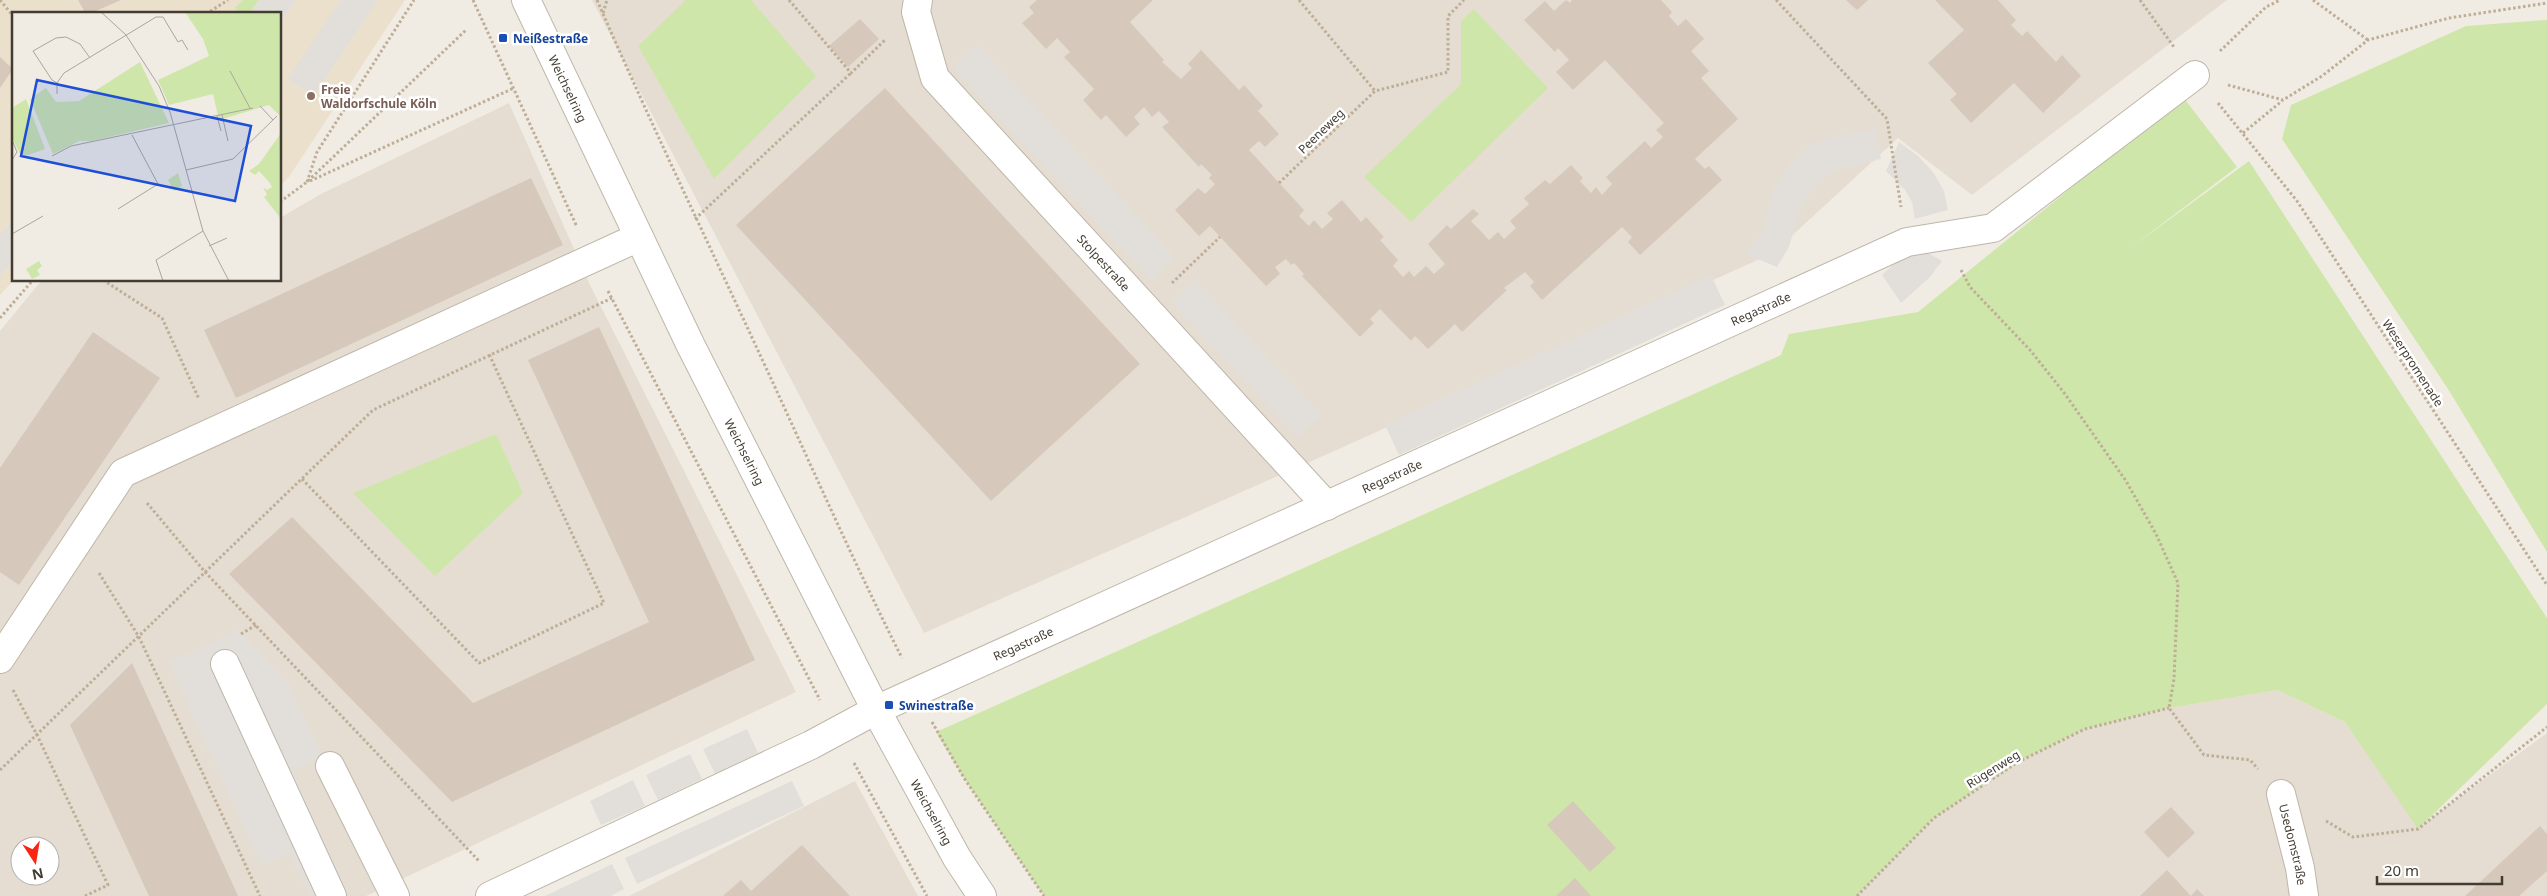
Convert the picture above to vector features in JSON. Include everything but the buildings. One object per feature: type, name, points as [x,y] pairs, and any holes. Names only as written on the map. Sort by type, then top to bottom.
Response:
[{"type":"street","name":"Weichselring","points":[[526,0],[691,346],[876,710],[957,858],[982,896]]},
{"type":"street","name":"Stolpestraße","points":[[917,6],[935,78],[1144,309],[1327,506]]},
{"type":"street","name":"Regastraße","points":[[876,710],[1907,242],[1993,228],[2196,76]]},
{"type":"street","points":[[5,671],[77,538],[123,473],[639,236]]},
{"type":"street","points":[[225,664],[332,896]]},
{"type":"street","points":[[497,893],[836,732],[876,710]]},
{"type":"street","points":[[330,766],[395,896]]},
{"type":"street","name":"Usedomstraße","points":[[2280,794],[2300,868],[2304,896]]},
{"type":"path","points":[[0,0],[12,15]]},
{"type":"path","points":[[209,12],[228,0]]},
{"type":"path","points":[[307,182],[317,152],[414,0]]},
{"type":"path","points":[[473,0],[592,259],[836,732],[927,896]]},
{"type":"path","points":[[597,0],[695,219],[761,356],[860,576],[918,691],[936,732],[964,778],[1044,896]]},
{"type":"path","points":[[603,14],[607,0]]},
{"type":"path","points":[[789,0],[851,73]]},
{"type":"path","points":[[1299,0],[1375,91]]},
{"type":"path","name":"Peeneweg","points":[[1279,183],[1375,91],[1448,72],[1448,16],[1464,0]]},
{"type":"path","points":[[1776,0],[1887,119],[1907,242]]},
{"type":"path","points":[[2280,0],[2266,6],[2196,76],[2283,100]]},
{"type":"path","points":[[2312,0],[2368,40]]},
{"type":"path","points":[[2243,134],[2283,100],[2322,76],[2368,40],[2449,18],[2547,3]]},
{"type":"path","points":[[695,219],[851,73],[917,6]]},
{"type":"path","points":[[281,201],[307,182],[466,30]]},
{"type":"path","points":[[307,182],[514,88]]},
{"type":"path","name":"Weserpromenade","points":[[2259,154],[2297,201],[2547,585]]},
{"type":"path","points":[[1943,236],[1970,287],[2030,350],[2065,394],[2126,481],[2156,534],[2178,583],[2174,679],[2169,708],[2204,755],[2250,760],[2280,794],[2352,837],[2418,828],[2547,727]]},
{"type":"path","points":[[1144,309],[1220,237]]},
{"type":"path","points":[[0,318],[32,281]]},
{"type":"path","points":[[105,281],[162,318],[214,431]]},
{"type":"path","points":[[0,770],[372,410],[612,298]]},
{"type":"path","points":[[302,479],[478,663],[604,603],[489,354]]},
{"type":"path","points":[[123,473],[205,572],[497,893]]},
{"type":"path","points":[[77,538],[139,637],[260,896]]},
{"type":"path","points":[[5,671],[108,885],[85,896]]},
{"type":"path","name":"Rügenweg","points":[[1857,896],[1934,818],[2018,762],[2085,729],[2169,708]]},
{"type":"shaded area","name":"Freie Waldorfschule Köln","points":[[0,0],[405,0],[289,177],[281,185],[281,12],[12,12],[13,281],[0,295]]},
{"type":"shaded area","points":[[259,0],[296,0],[281,22],[281,12],[250,12]]},
{"type":"shaded area","points":[[341,0],[378,0],[313,96],[288,79]]},
{"type":"shaded area","points":[[592,0],[2227,0],[1972,195],[1898,138],[1773,253],[924,633]]},
{"type":"shaded area","points":[[977,44],[1175,257],[1151,280],[952,67]]},
{"type":"shaded area","points":[[509,103],[591,287],[796,692],[366,896],[0,896],[0,331],[41,281],[281,281],[281,217],[319,195]]},
{"type":"shaded area","points":[[1875,129],[1881,159],[1841,169],[1827,176],[1812,190],[1802,207],[1788,249],[1777,267],[1745,254],[1759,237],[1765,225],[1775,185],[1789,165],[1806,148],[1823,139]]},
{"type":"shaded area","points":[[1899,142],[1918,156],[1933,172],[1944,191],[1948,210],[1915,219],[1912,202],[1905,190],[1886,171]]},
{"type":"shaded area","points":[[12,221],[12,263],[0,276],[0,234]]},
{"type":"shaded area","points":[[1911,243],[1942,261],[1930,277],[1901,303],[1882,275],[1904,255]]},
{"type":"shaded area","points":[[1711,275],[1725,305],[1399,455],[1385,425]]},
{"type":"shaded area","points":[[1195,280],[1321,415],[1298,437],[1172,302]]},
{"type":"shaded area","points":[[238,630],[288,683],[323,758],[293,771],[348,893],[341,896],[310,896],[289,854],[262,866],[169,663]]},
{"type":"shaded area","points":[[2277,690],[2345,722],[2418,828],[2547,733],[2547,896],[1857,896],[1934,818],[2018,762],[2085,729],[2169,708]]},
{"type":"shaded area","points":[[747,729],[758,753],[715,774],[703,749]]},
{"type":"shaded area","points":[[690,754],[702,779],[658,800],[646,775]]},
{"type":"shaded area","points":[[633,780],[645,806],[601,825],[590,801]]},
{"type":"shaded area","points":[[792,781],[804,806],[637,884],[625,858]]},
{"type":"shaded area","points":[[855,781],[918,896],[629,896]]},
{"type":"shaded area","points":[[612,864],[624,889],[611,896],[545,896]]},
{"type":"green space","points":[[243,0],[259,0],[251,12],[238,12],[235,8]]},
{"type":"green space","points":[[686,0],[751,0],[816,76],[714,179],[638,46]]},
{"type":"green space","points":[[1474,9],[1548,88],[1411,222],[1364,177],[1461,84],[1461,21]]},
{"type":"green space","points":[[2547,20],[2547,552],[2448,389],[2282,139],[2291,105],[2466,26]]},
{"type":"green space","points":[[2183,97],[2237,167],[2129,249],[2249,161],[2547,618],[2547,704],[2418,829],[2345,722],[2277,690],[2169,708],[2085,729],[2064,739],[2018,762],[1934,818],[1857,896],[1044,896],[964,778],[936,732],[1781,355],[1789,334],[1918,312]]},
{"type":"green space","points":[[496,434],[523,493],[435,576],[353,493]]},
{"type":"place","name":"Neißestraße","points":[[503,38]]},
{"type":"place","name":"Freie Waldorfschule Köln","points":[[311,96]]},
{"type":"place","name":"Swinestraße","points":[[889,705]]}]
